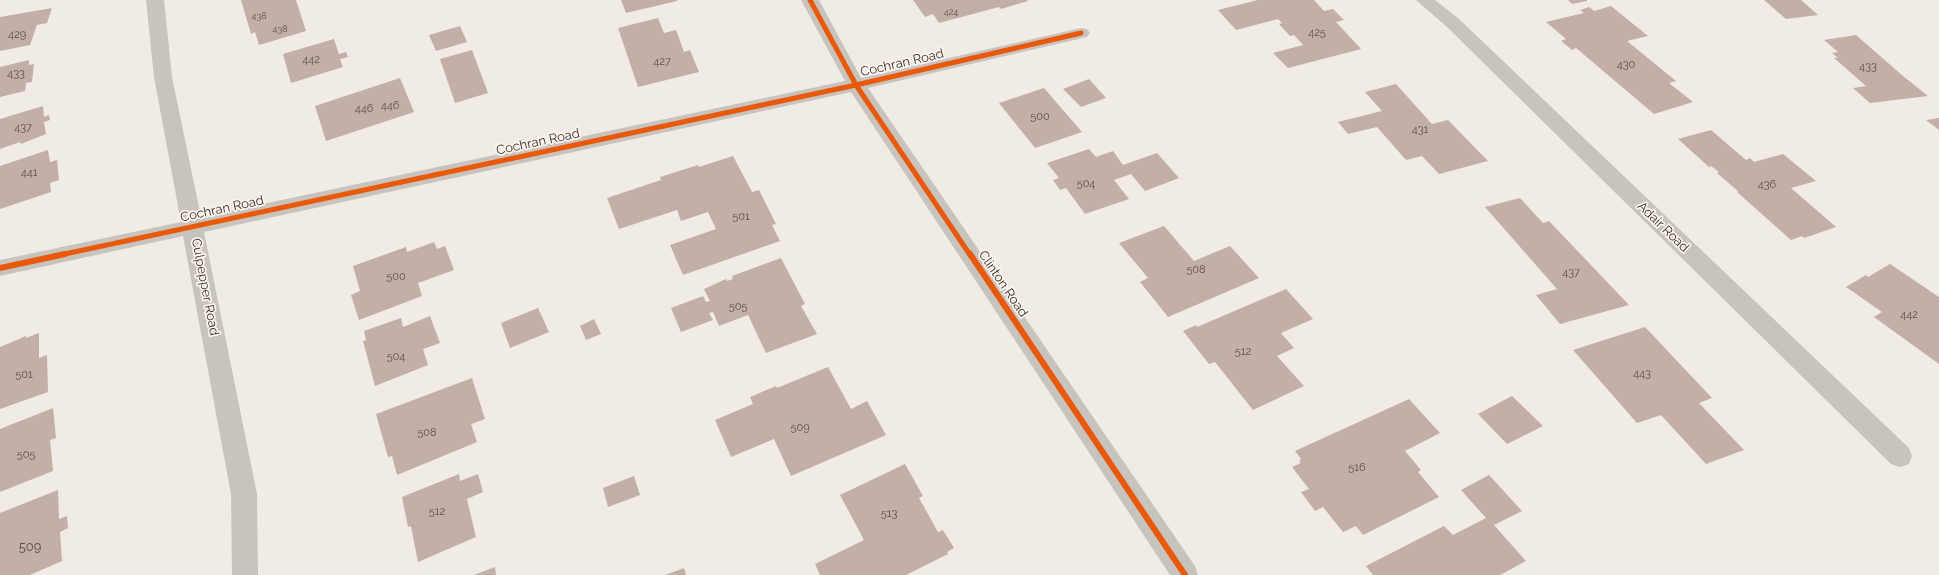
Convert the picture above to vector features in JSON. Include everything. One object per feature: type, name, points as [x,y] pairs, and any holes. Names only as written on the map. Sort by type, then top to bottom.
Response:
[{"type":"street","name":"Culpepper Road","points":[[155,0],[163,77],[244,494],[245,575]]},
{"type":"street","name":"Clinton Road","points":[[810,0],[856,85],[1185,575]]},
{"type":"street","name":"Adair Road","points":[[1425,0],[1453,23],[1900,456]]},
{"type":"street","name":"Cochran Road","points":[[0,268],[856,85],[1081,32]]},
{"type":"building","points":[[241,0],[296,0],[306,31],[259,45],[255,32],[251,34]]},
{"type":"building","points":[[621,0],[677,0],[677,1],[626,13]]},
{"type":"building","points":[[913,0],[1028,1],[1001,9],[999,7],[939,23],[933,14],[925,17]]},
{"type":"building","points":[[1258,0],[1314,0],[1324,11],[1333,9],[1344,20],[1336,22],[1361,49],[1288,68],[1273,53],[1303,45],[1294,35],[1290,36],[1279,24],[1282,23],[1278,19],[1236,30],[1218,10]]},
{"type":"building","points":[[1568,0],[1587,0],[1587,1],[1572,4]]},
{"type":"building","points":[[1764,0],[1801,0],[1818,15],[1786,19]]},
{"type":"building","points":[[1611,6],[1648,36],[1627,41],[1676,81],[1669,83],[1693,102],[1654,114],[1576,48],[1572,50],[1561,41],[1566,39],[1546,22],[1584,13],[1580,10],[1589,7],[1594,11]]},
{"type":"building","points":[[52,8],[47,23],[37,25],[30,45],[0,51],[0,17]]},
{"type":"building","points":[[658,18],[664,33],[676,30],[684,52],[690,50],[699,72],[638,87],[618,28]]},
{"type":"building","points":[[460,26],[467,42],[436,51],[429,35]]},
{"type":"building","points":[[1856,35],[1928,96],[1870,103],[1853,88],[1866,86],[1834,58],[1838,58],[1832,53],[1838,52],[1824,40]]},
{"type":"building","points":[[334,39],[339,54],[346,52],[348,57],[340,59],[343,67],[291,83],[283,54]]},
{"type":"building","points":[[472,50],[488,93],[455,103],[440,59]]},
{"type":"building","points":[[29,60],[29,65],[34,64],[32,82],[26,83],[25,91],[0,97],[0,67]]},
{"type":"building","points":[[400,78],[414,112],[326,141],[315,106]]},
{"type":"building","points":[[1089,79],[1106,98],[1081,107],[1063,89]]},
{"type":"building","points":[[1396,84],[1432,124],[1448,120],[1488,161],[1439,174],[1422,156],[1406,160],[1377,127],[1348,134],[1338,122],[1382,111],[1365,92]]},
{"type":"building","points":[[1044,88],[1082,132],[1035,148],[999,103]]},
{"type":"building","points":[[43,106],[44,117],[49,115],[50,120],[44,122],[46,134],[21,144],[20,142],[0,149],[0,119]]},
{"type":"building","points":[[1939,118],[1939,130],[1926,120]]},
{"type":"building","points":[[1711,130],[1746,160],[1750,158],[1754,162],[1783,154],[1816,181],[1791,188],[1836,227],[1804,238],[1802,236],[1791,240],[1717,173],[1719,172],[1711,166],[1709,167],[1678,139]]},
{"type":"building","points":[[1089,149],[1096,157],[1113,151],[1123,165],[1157,153],[1179,178],[1145,191],[1131,174],[1114,180],[1129,199],[1085,214],[1066,188],[1060,190],[1053,180],[1059,178],[1047,163]]},
{"type":"building","points":[[48,150],[50,162],[57,160],[59,180],[50,183],[51,192],[0,209],[0,166]]},
{"type":"building","points":[[733,156],[752,192],[759,190],[776,224],[772,225],[780,241],[683,275],[670,245],[716,229],[708,212],[681,221],[677,210],[619,229],[607,198],[661,180],[660,177]]},
{"type":"building","points":[[1520,198],[1543,223],[1549,221],[1629,305],[1560,324],[1536,295],[1557,289],[1485,207]]},
{"type":"building","points":[[1164,226],[1194,261],[1230,246],[1259,278],[1168,317],[1140,282],[1148,278],[1119,243]]},
{"type":"building","points":[[434,242],[437,249],[445,246],[454,270],[418,283],[422,296],[359,320],[351,295],[360,291],[353,266],[406,247],[407,252]]},
{"type":"building","points":[[781,258],[805,304],[801,306],[817,334],[766,353],[748,315],[719,326],[713,312],[709,313],[713,320],[681,332],[671,308],[703,296],[706,302],[710,301],[704,289],[726,279],[727,281],[733,279],[732,276]]},
{"type":"building","points":[[1890,264],[1939,297],[1939,364],[1874,317],[1882,312],[1846,287],[1866,275],[1868,277]]},
{"type":"building","points":[[1286,289],[1313,319],[1281,333],[1294,348],[1277,356],[1304,386],[1253,410],[1215,362],[1209,364],[1183,331],[1196,325],[1197,327]]},
{"type":"building","points":[[538,308],[549,332],[510,348],[501,323]]},
{"type":"building","points":[[430,316],[440,343],[423,349],[428,365],[375,386],[363,341],[366,340],[364,331],[401,318],[403,327]]},
{"type":"building","points":[[594,319],[601,334],[586,340],[580,326]]},
{"type":"building","points":[[1645,327],[1712,398],[1699,403],[1744,450],[1706,464],[1661,415],[1637,423],[1573,350]]},
{"type":"building","points":[[39,333],[39,358],[47,355],[48,392],[0,409],[0,347],[26,336],[26,338]]},
{"type":"building","points":[[828,367],[851,409],[867,401],[886,435],[791,476],[774,439],[731,457],[715,420],[753,404],[750,397],[776,386],[777,388]]},
{"type":"building","points":[[472,378],[485,419],[471,424],[477,442],[397,475],[392,456],[388,457],[376,414]]},
{"type":"building","points":[[1512,396],[1543,426],[1507,444],[1478,414]]},
{"type":"building","points":[[1409,399],[1440,433],[1405,451],[1421,470],[1418,472],[1439,497],[1363,535],[1356,526],[1343,532],[1323,507],[1315,511],[1301,492],[1309,489],[1292,467],[1301,463],[1299,461],[1301,459],[1295,451]]},
{"type":"building","points":[[53,408],[56,438],[50,440],[53,471],[0,492],[0,429]]},
{"type":"building","points":[[905,464],[923,496],[919,498],[938,532],[943,530],[954,548],[947,552],[948,554],[906,575],[820,575],[815,564],[864,540],[840,495]]},
{"type":"building","points":[[459,474],[460,481],[478,474],[483,492],[467,499],[476,537],[418,562],[411,526],[408,527],[402,497]]},
{"type":"building","points":[[1489,475],[1522,511],[1494,525],[1526,561],[1500,575],[1373,575],[1366,566],[1444,526],[1453,535],[1486,518],[1461,490]]},
{"type":"building","points":[[634,476],[640,495],[608,507],[603,488]]},
{"type":"building","points":[[58,490],[59,519],[67,516],[68,528],[60,532],[62,561],[30,575],[0,575],[0,513]]},
{"type":"building","points":[[495,567],[496,575],[474,575]]},
{"type":"building","points":[[684,568],[686,575],[665,575]]},
{"type":"cycle path","points":[[810,0],[856,85],[1185,575]]},
{"type":"cycle path","points":[[0,268],[856,85],[1081,33]]}]
